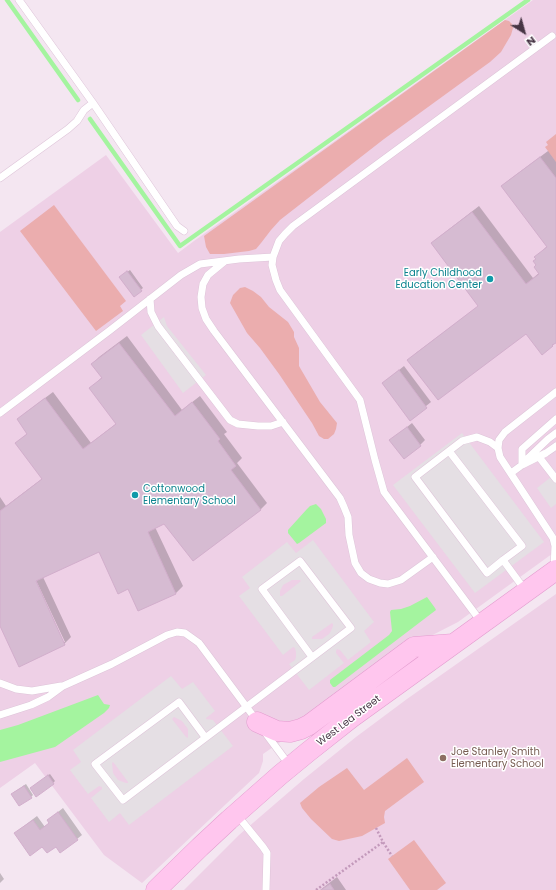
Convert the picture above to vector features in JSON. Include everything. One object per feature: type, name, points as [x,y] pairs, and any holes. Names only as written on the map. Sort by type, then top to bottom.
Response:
[{"type":"main road","name":"West Lea Street","points":[[156,890],[200,846],[290,766],[351,718],[555,572]]},
{"type":"main road","points":[[252,715],[277,731],[290,732],[302,729],[309,726],[414,647],[453,644]]},
{"type":"lane","points":[[19,0],[93,103],[177,226],[184,231]]},
{"type":"lane","points":[[483,623],[384,492],[360,400],[280,290],[272,265],[279,240],[293,226],[552,36]]},
{"type":"lane","points":[[0,178],[68,129],[77,121],[84,110],[93,103]]},
{"type":"lane","points":[[0,413],[150,299],[200,264],[273,257]]},
{"type":"lane","points":[[225,261],[208,275],[203,284],[201,297],[202,308],[206,319],[340,498],[348,517],[349,535],[355,563],[361,573],[369,579],[388,584],[401,580],[433,557]]},
{"type":"lane","points":[[150,299],[151,312],[158,326],[230,420],[238,424],[258,426],[271,426],[282,422]]},
{"type":"lane","points":[[555,572],[555,546],[553,538],[500,458],[498,448],[499,440],[505,432],[556,392]]},
{"type":"lane","points":[[522,464],[522,448],[556,419]]},
{"type":"lane","points":[[511,473],[556,433]]},
{"type":"lane","points":[[449,451],[522,546],[487,573],[415,477],[462,441],[476,437],[490,442],[498,448]]},
{"type":"lane","points":[[522,464],[539,457],[556,446]]},
{"type":"lane","points":[[539,457],[556,479]]},
{"type":"lane","points":[[503,560],[526,592]]},
{"type":"lane","points":[[206,737],[179,702],[96,764],[123,800],[206,737],[252,715],[312,657],[351,628],[300,561],[262,590],[312,657]]},
{"type":"lane","points":[[0,715],[42,700],[63,686],[112,664],[167,635],[177,632],[185,633],[199,643],[290,766]]},
{"type":"lane","points":[[0,683],[16,689],[32,691],[63,686]]},
{"type":"lane","points":[[236,814],[263,846],[267,853],[266,890]]},
{"type":"path","points":[[376,828],[392,856]]},
{"type":"path","points":[[316,890],[383,842]]},
{"type":"shaded area","points":[[533,0],[556,0],[556,551],[458,622],[409,647],[302,727],[263,754],[263,761],[259,773],[142,883],[104,855],[35,763],[0,788],[0,232],[106,155],[178,253]]},
{"type":"shaded area","points":[[505,20],[512,24],[513,28],[511,35],[501,52],[490,62],[384,139],[280,220],[256,249],[224,254],[210,254],[206,247],[204,236]]},
{"type":"shaded area","points":[[556,134],[556,162],[545,147],[548,145],[546,142]]},
{"type":"shaded area","points":[[54,205],[126,301],[120,306],[123,311],[96,331],[20,231]]},
{"type":"shaded area","points":[[245,287],[261,297],[269,307],[288,322],[294,332],[294,337],[299,348],[299,366],[320,402],[337,423],[334,434],[328,439],[324,439],[319,436],[279,374],[247,333],[230,303],[233,295],[240,288]]},
{"type":"shaded area","points":[[164,317],[167,326],[206,375],[183,393],[141,335]]},
{"type":"shaded area","points":[[462,433],[544,542],[475,593],[393,485]]},
{"type":"shaded area","points":[[556,473],[556,504],[551,508],[537,488]]},
{"type":"shaded area","points":[[316,504],[321,509],[326,519],[326,523],[297,544],[288,533],[288,530],[310,506]]},
{"type":"shaded area","points":[[313,540],[374,622],[364,631],[371,642],[348,660],[340,650],[337,649],[336,653],[344,663],[309,690],[289,664],[295,660],[295,648],[293,647],[283,655],[239,596],[250,588],[242,577],[287,542],[296,553]],"holes":[[[292,580],[301,581],[280,596],[280,591],[283,585]],[[332,623],[333,626],[329,634],[322,639],[312,639],[312,637]]]},
{"type":"shaded area","name":"Joe Stanley Smith Elementary School","points":[[556,594],[556,890],[184,890],[239,835],[356,737],[407,699]]},
{"type":"shaded area","points":[[427,597],[436,610],[333,687],[330,680],[389,635],[392,631],[391,610],[410,606]]},
{"type":"shaded area","points":[[171,676],[182,689],[193,682],[215,711],[206,719],[213,720],[233,746],[129,825],[120,813],[109,822],[91,798],[102,789],[102,787],[99,786],[88,794],[70,770],[81,762],[73,750]],"holes":[[[174,717],[182,721],[188,729],[188,738],[172,719]],[[113,762],[128,782],[128,783],[118,780],[113,773]]]},
{"type":"shaded area","points":[[98,695],[104,704],[110,705],[109,708],[55,747],[0,762],[0,730],[18,725]]},
{"type":"shaded area","points":[[407,758],[424,782],[385,811],[385,823],[362,836],[339,841],[332,839],[302,808],[300,803],[319,787],[347,768],[364,790]]},
{"type":"shaded area","points":[[414,840],[446,883],[437,890],[410,890],[388,859]]},
{"type":"building","name":"Early Childhood Education Center","points":[[540,157],[556,178],[556,343],[542,355],[526,334],[438,400],[407,360],[478,306],[431,243],[472,212],[526,284],[539,274],[534,267],[536,265],[533,261],[536,259],[534,257],[547,247],[501,186]]},
{"type":"building","points":[[127,271],[142,291],[134,297],[119,277]]},
{"type":"building","name":"Cottonwood Elementary School","points":[[119,343],[175,416],[192,402],[220,439],[218,441],[236,466],[231,470],[261,510],[193,561],[164,524],[148,532],[176,594],[138,611],[128,589],[118,594],[99,552],[36,581],[65,645],[19,667],[0,626],[0,511],[42,479],[15,443],[27,434],[17,419],[45,398],[83,449],[116,424],[89,388],[102,378],[91,364]]},
{"type":"building","points":[[399,370],[427,408],[410,421],[382,383]]},
{"type":"building","points":[[407,427],[421,446],[404,459],[389,440]]},
{"type":"building","points":[[48,775],[54,784],[36,797],[30,788]]},
{"type":"building","points":[[24,786],[32,798],[19,806],[11,794]]},
{"type":"building","points":[[58,812],[78,840],[60,853],[56,847],[47,853],[42,847],[30,856],[14,833],[33,820],[40,830],[49,823],[47,820]]},
{"type":"building","points":[[330,884],[334,890],[321,890]]},
{"type":"waterway","points":[[7,0],[78,100]]},
{"type":"waterway","points":[[90,119],[180,246],[528,0]]},
{"type":"place","name":"Early Childhood Education Center","points":[[490,279]]},
{"type":"place","name":"Cottonwood Elementary School","points":[[135,495]]},
{"type":"place","name":"Joe Stanley Smith Elementary School","points":[[443,758]]}]
